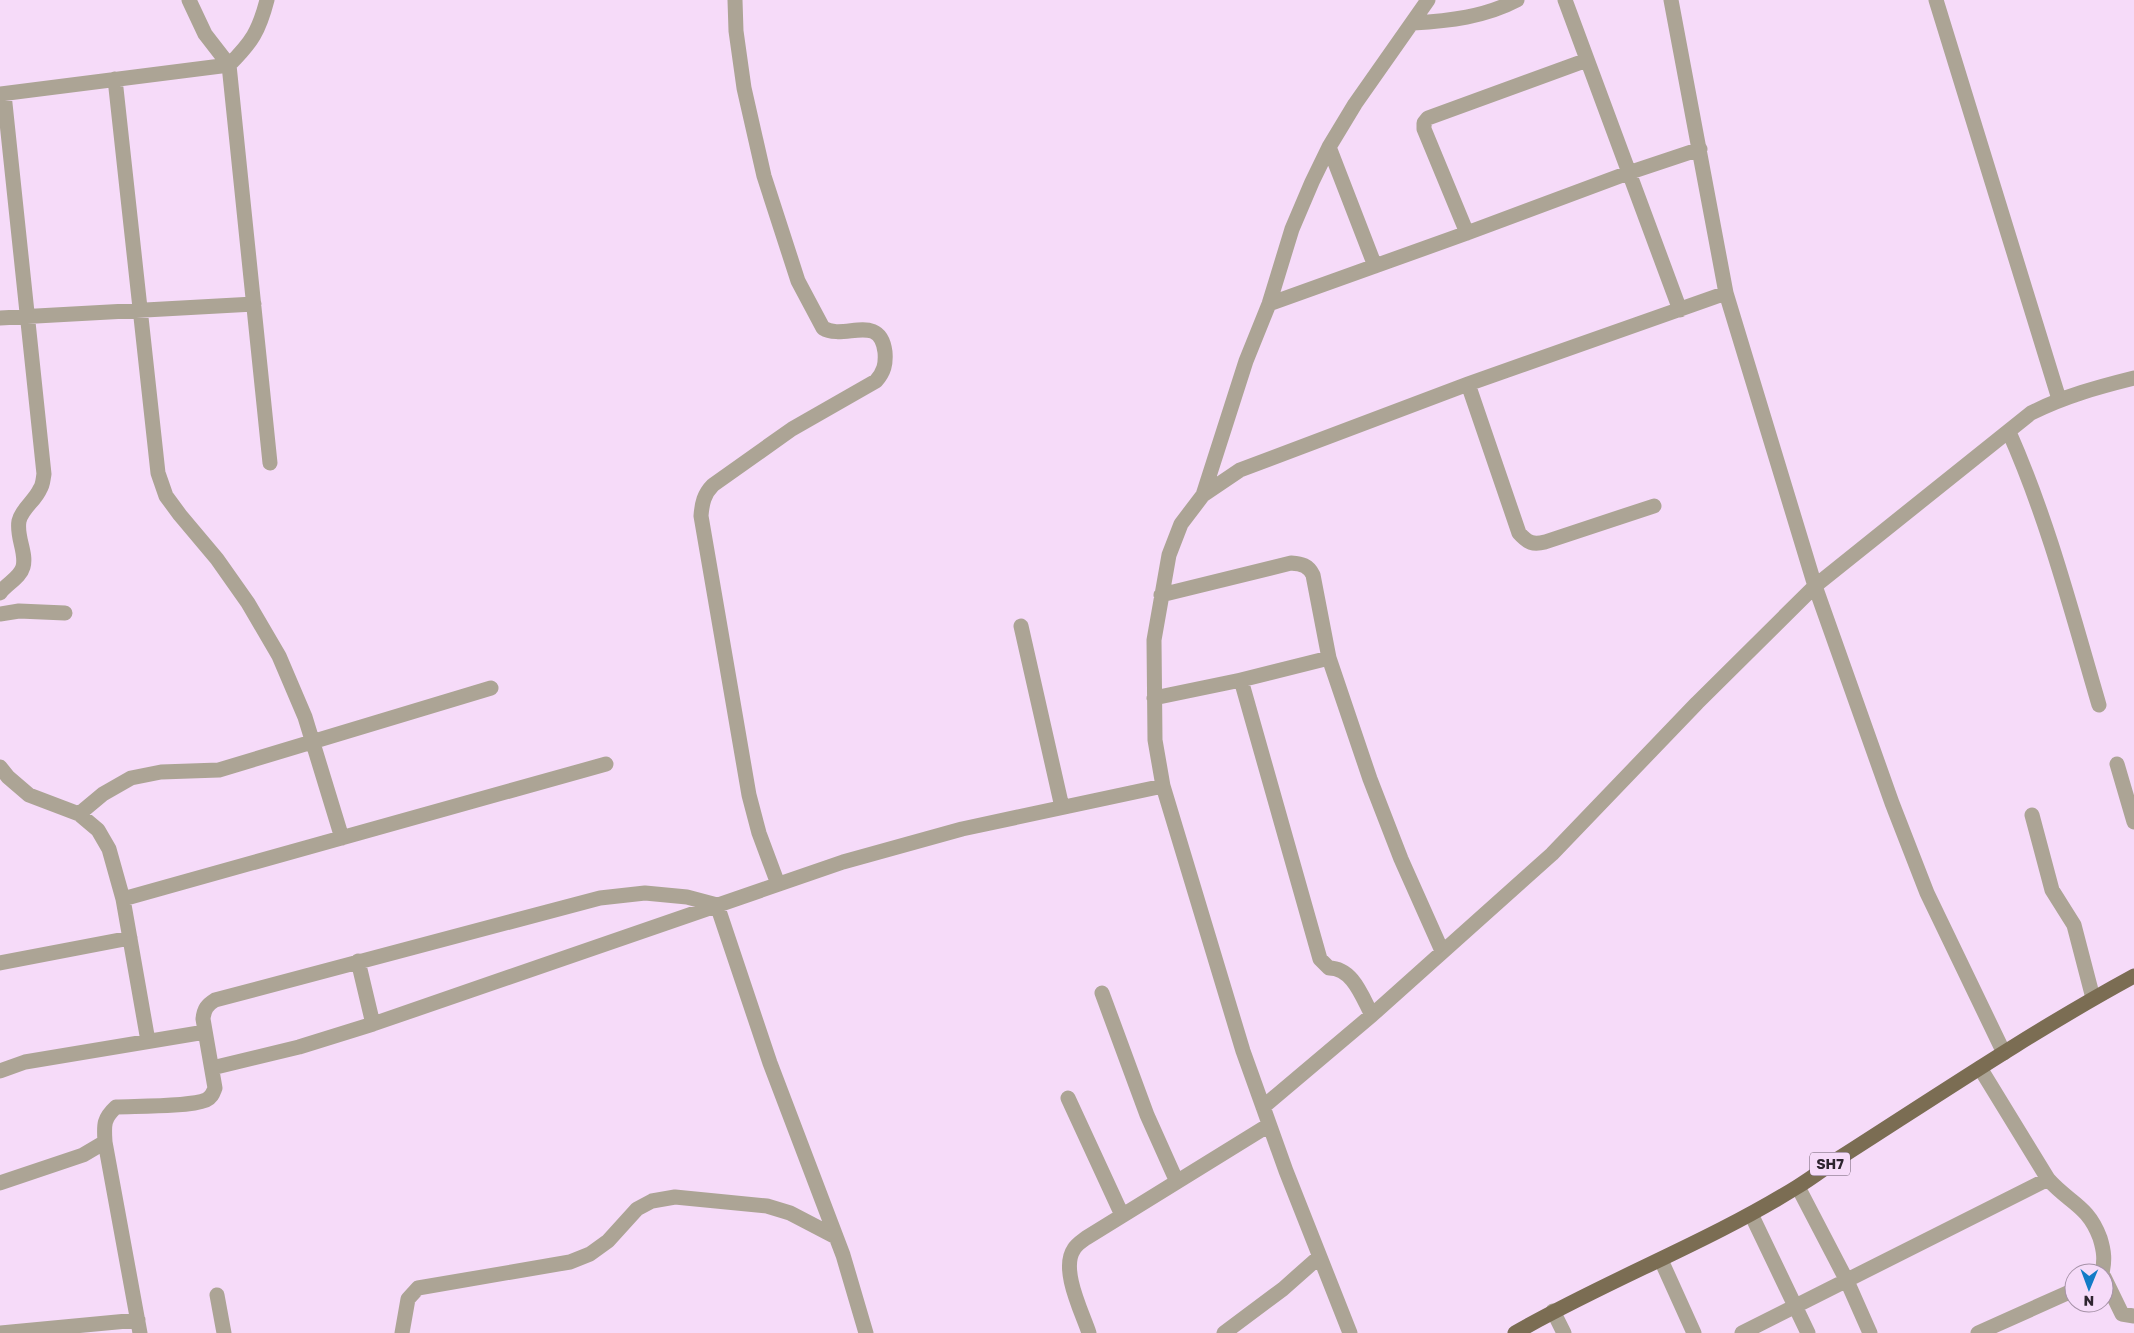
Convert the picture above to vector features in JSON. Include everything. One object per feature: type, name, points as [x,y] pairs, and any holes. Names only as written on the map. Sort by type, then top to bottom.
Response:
[{"type":"main road","name":"SH7","points":[[1515,1333],[1553,1311],[1661,1260],[1751,1214],[1798,1187],[1980,1068],[2093,998],[2134,976]]},
{"type":"street","points":[[189,0],[191,8],[205,34],[230,65],[270,463]]},
{"type":"street","points":[[0,593],[19,575],[23,568],[24,559],[18,534],[19,521],[22,512],[40,489],[44,474],[2,94],[230,65],[249,45],[262,20],[267,0]]},
{"type":"street","points":[[735,0],[736,31],[744,88],[764,176],[798,281],[823,328],[829,332],[856,329],[868,330],[877,334],[883,342],[886,361],[883,373],[876,381],[792,429],[721,479],[706,493],[702,505],[701,516],[749,796],[759,833],[778,884]]},
{"type":"street","points":[[1203,495],[1246,361],[1269,304],[1292,229],[1329,147],[1355,104],[1428,0]]},
{"type":"street","points":[[1413,23],[1443,22],[1480,14],[1517,0]]},
{"type":"street","points":[[1565,0],[1680,310]]},
{"type":"street","points":[[1671,0],[1726,294],[1815,586],[1892,803],[1927,893],[2004,1053]]},
{"type":"street","points":[[1936,0],[2059,399]]},
{"type":"street","points":[[1467,233],[1424,129],[1424,123],[1428,118],[1587,60]]},
{"type":"street","points":[[115,80],[158,473],[166,496],[218,559],[248,603],[279,656],[305,717],[342,838]]},
{"type":"street","points":[[1329,147],[1375,266]]},
{"type":"street","points":[[1269,304],[1700,148]]},
{"type":"street","points":[[1350,1333],[1269,1125],[1216,963],[1163,786],[1155,740],[1154,640],[1169,555],[1181,524],[1203,495],[1240,470],[1468,384],[1726,294]]},
{"type":"street","points":[[0,318],[254,304]]},
{"type":"street","points":[[1263,1107],[1372,1015],[1552,854],[1696,703],[1815,586],[2031,413],[2059,399],[2088,389],[2134,378]]},
{"type":"street","points":[[1468,384],[1519,534],[1526,541],[1535,545],[1546,542],[1654,506]]},
{"type":"street","points":[[2009,432],[2028,474],[2045,522],[2099,705]]},
{"type":"street","points":[[1161,595],[1291,563],[1309,567],[1313,575],[1329,658],[1370,779],[1401,860],[1442,951]]},
{"type":"street","points":[[0,614],[18,611],[65,613]]},
{"type":"street","points":[[1020,626],[1062,807]]},
{"type":"street","points":[[1154,698],[1241,680],[1329,658]]},
{"type":"street","points":[[1241,680],[1320,959],[1329,968],[1340,969],[1350,976],[1372,1015]]},
{"type":"street","points":[[79,814],[103,794],[131,778],[161,772],[219,770],[491,688]]},
{"type":"street","points":[[123,900],[606,764]]},
{"type":"street","points":[[2117,764],[2134,822]]},
{"type":"street","points":[[0,766],[8,777],[29,795],[79,814],[98,830],[109,849],[123,900],[148,1041]]},
{"type":"street","points":[[212,1068],[300,1047],[373,1024],[558,962],[843,862],[962,829],[1163,786]]},
{"type":"street","points":[[2032,815],[2052,890],[2074,926],[2093,998]]},
{"type":"street","points":[[0,1333],[139,1326],[105,1142],[104,1127],[108,1115],[116,1107],[191,1102],[206,1100],[212,1096],[215,1088],[204,1011],[208,1004],[216,1000],[358,961],[600,898],[645,893],[687,897],[716,905]]},
{"type":"street","points":[[716,905],[770,1063],[836,1237],[866,1333]]},
{"type":"street","points":[[0,963],[130,938]]},
{"type":"street","points":[[358,961],[373,1024]]},
{"type":"street","points":[[1102,993],[1147,1115],[1177,1182]]},
{"type":"street","points":[[0,1071],[25,1062],[206,1032]]},
{"type":"street","points":[[1980,1068],[2048,1179],[2060,1193],[2079,1206],[2094,1223],[2104,1250],[2105,1263]]},
{"type":"street","points":[[1068,1098],[1122,1215]]},
{"type":"street","points":[[1089,1333],[1070,1276],[1069,1261],[1074,1248],[1122,1215],[1269,1125]]},
{"type":"street","points":[[0,1183],[83,1155],[105,1142]]},
{"type":"street","points":[[1742,1333],[2048,1179]]},
{"type":"street","points":[[1798,1187],[1847,1281],[1870,1333]]},
{"type":"street","points":[[402,1333],[408,1299],[418,1288],[570,1262],[590,1254],[602,1245],[637,1209],[652,1201],[675,1197],[767,1206],[790,1214],[836,1237]]},
{"type":"street","points":[[1751,1214],[1808,1333]]},
{"type":"street","points":[[1224,1333],[1283,1288],[1319,1257]]},
{"type":"street","points":[[1661,1260],[1694,1333]]},
{"type":"street","points":[[1978,1333],[2064,1294]]},
{"type":"street","points":[[217,1295],[224,1333]]},
{"type":"street","points":[[2114,1298],[2122,1314],[2134,1316]]},
{"type":"street","points":[[1553,1311],[1564,1333]]}]
